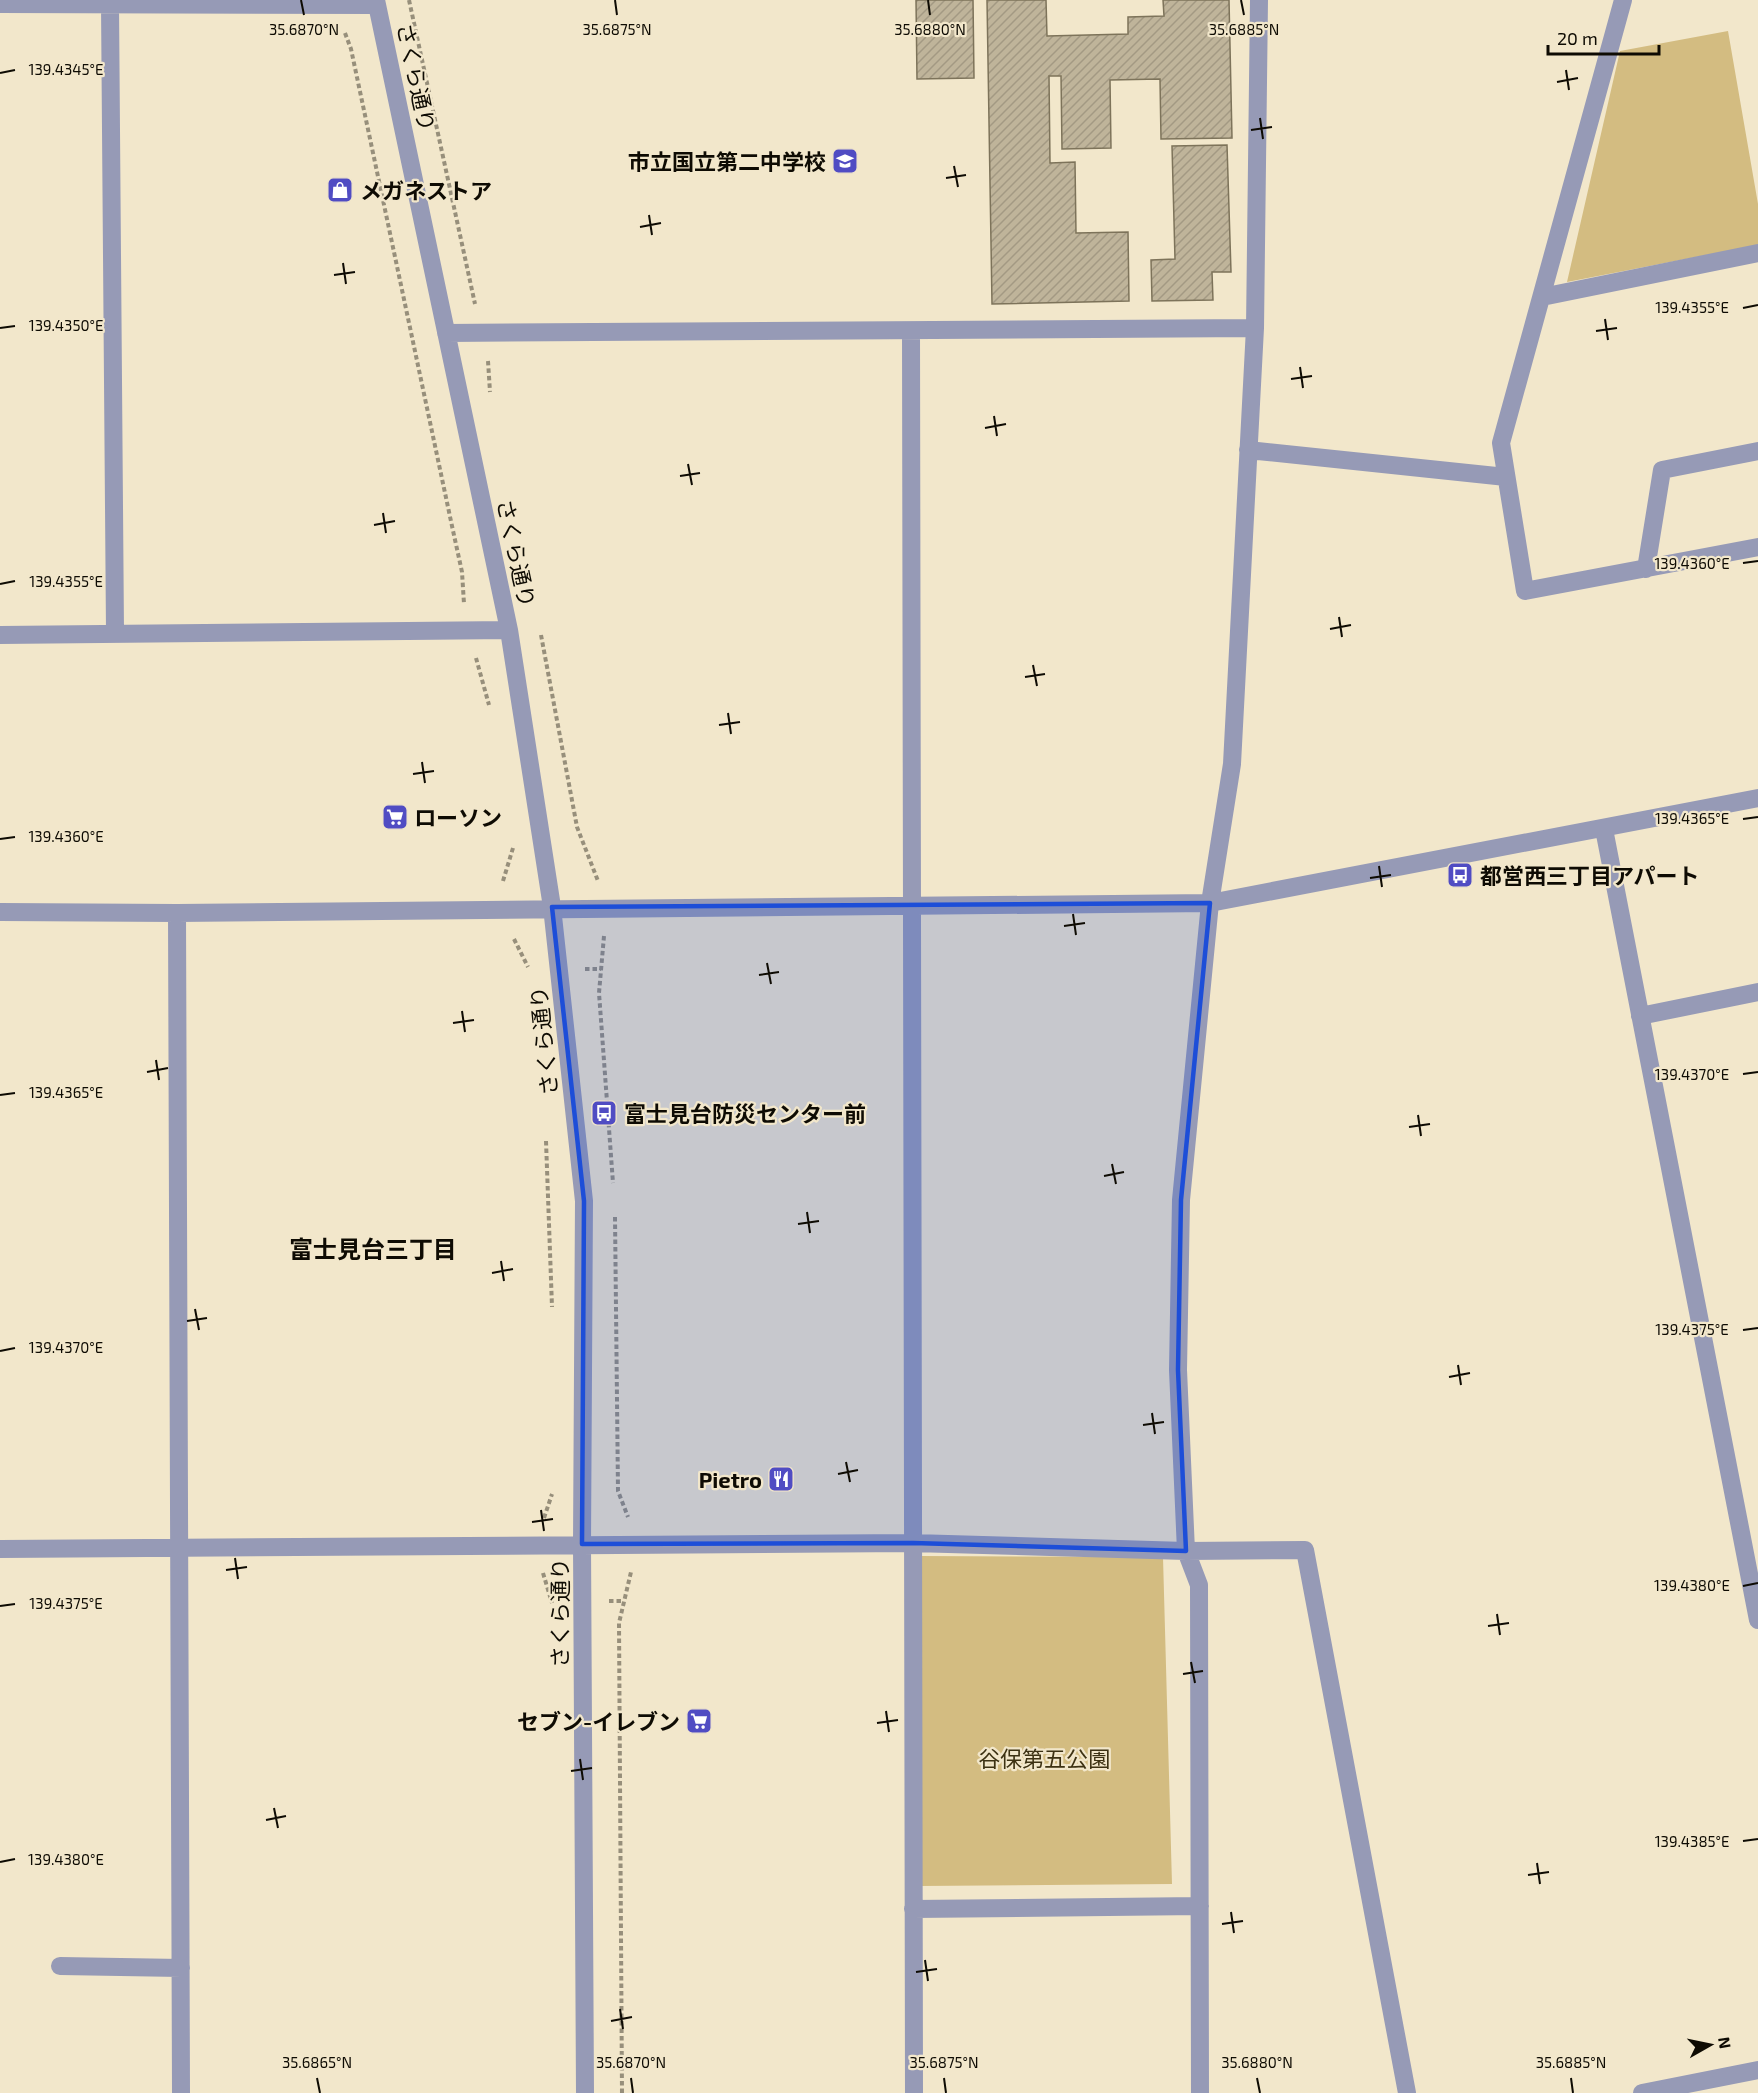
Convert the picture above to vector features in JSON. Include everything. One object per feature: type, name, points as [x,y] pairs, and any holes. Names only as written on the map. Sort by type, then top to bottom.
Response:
[{"type":"street","points":[[1200,2093],[1199,1586],[1186,1551],[1178,1371],[1181,1200],[1210,903],[1232,764],[1255,328],[1259,0]]},
{"type":"street","points":[[1623,0],[1502,443],[1526,591],[1758,547]]},
{"type":"street","points":[[0,4],[377,3]]},
{"type":"street","name":"さくら通り","points":[[377,3],[509,630],[552,907],[584,1201],[582,1544],[585,2093]]},
{"type":"street","points":[[110,4],[115,632]]},
{"type":"street","points":[[1542,297],[1758,253]]},
{"type":"street","points":[[446,333],[1255,328]]},
{"type":"street","points":[[911,331],[914,2093]]},
{"type":"street","points":[[1248,450],[1506,477]]},
{"type":"street","points":[[1646,569],[1662,470],[1758,451]]},
{"type":"street","points":[[0,635],[115,632],[509,630]]},
{"type":"street","points":[[0,912],[177,913],[552,907],[1210,903],[1758,798]]},
{"type":"street","points":[[1604,829],[1758,1620]]},
{"type":"street","points":[[177,913],[181,2093]]},
{"type":"street","points":[[1640,1016],[1758,992]]},
{"type":"street","points":[[0,1549],[913,1543],[1186,1551],[1305,1550],[1407,2093]]},
{"type":"street","points":[[913,1909],[1200,1906]]},
{"type":"street","points":[[60,1966],[181,1968]]},
{"type":"street","points":[[1642,2093],[1758,2070]]},
{"type":"path","points":[[410,0],[469,289],[478,313]]},
{"type":"path","points":[[343,27],[351,49],[443,480],[462,572],[464,600]]},
{"type":"path","points":[[584,844],[598,882]]},
{"type":"path","points":[[503,882],[514,845]]},
{"type":"path","points":[[510,931],[532,973]]},
{"type":"path","points":[[602,969],[604,936]]},
{"type":"path","points":[[546,1135],[552,1318]]},
{"type":"path","points":[[541,1527],[553,1492]]},
{"type":"path","points":[[622,2093],[619,1623],[633,1566]]},
{"type":"path","points":[[541,1569],[551,1601]]},
{"type":"highlighted area","points":[[1210,903],[1181,1200],[1178,1370],[1186,1551],[913,1543],[582,1544],[584,1201],[552,907]]},
{"type":"green space","points":[[1728,31],[1758,204],[1758,245],[1567,282],[1620,51]]},
{"type":"green space","name":"谷保第五公園","points":[[919,1556],[1163,1557],[1172,1884],[919,1886]]},
{"type":"building","points":[[916,0],[973,0],[974,78],[917,79]]},
{"type":"building","points":[[987,0],[1046,0],[1047,36],[1128,34],[1128,17],[1164,16],[1163,0],[1229,0],[1232,138],[1161,139],[1160,79],[1110,80],[1111,148],[1062,149],[1061,76],[1049,76],[1050,163],[1075,162],[1076,233],[1128,232],[1129,301],[992,304]]},
{"type":"building","points":[[1227,145],[1231,272],[1212,272],[1213,300],[1152,301],[1151,260],[1175,259],[1172,146]]},
{"type":"place","name":"市立国立第二中学校","points":[[845,161]]},
{"type":"place","name":"メガネストア","points":[[340,190]]},
{"type":"place","name":"ローソン","points":[[395,817]]},
{"type":"place","name":"都営西三丁目アパート","points":[[1460,875]]},
{"type":"place","name":"富士見台防災センター前","points":[[604,1113]]},
{"type":"place","name":"Pietro","points":[[781,1479]]},
{"type":"place","name":"セブン-イレブン","points":[[699,1721]]},
{"type":"district","name":"富士見台三丁目","points":[[373,1248]]}]
